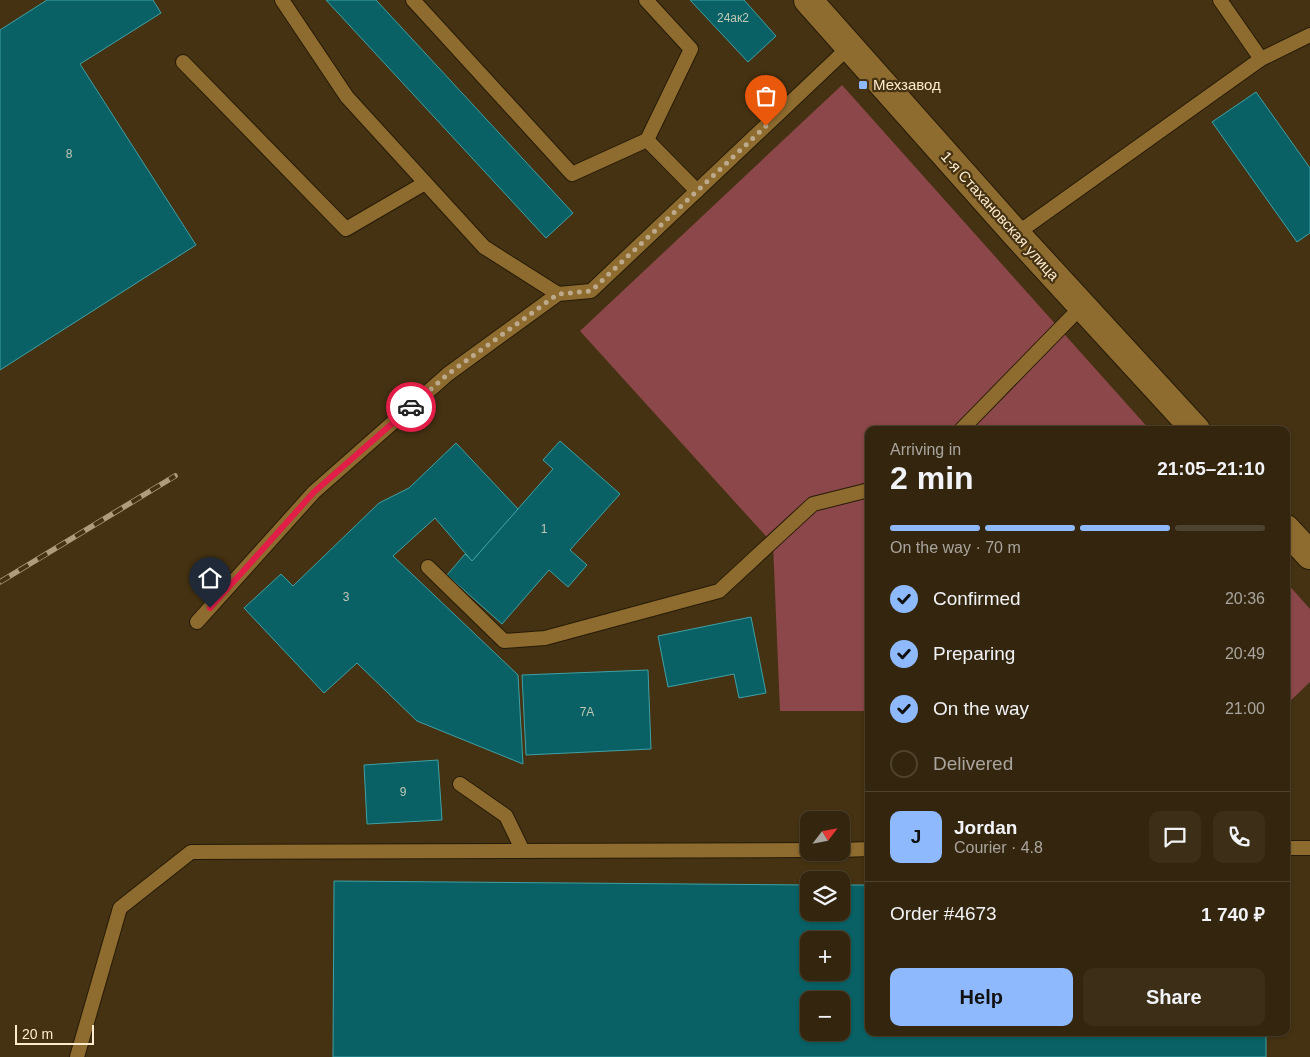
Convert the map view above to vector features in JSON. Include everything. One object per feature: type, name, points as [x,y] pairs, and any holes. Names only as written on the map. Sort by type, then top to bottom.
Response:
[{"type":"main road","name":"1-я Стахановская улица","points":[[808,0],[1016,234],[1192,426]]},
{"type":"main road","points":[[1290,533],[1310,555]]},
{"type":"lane","points":[[282,0],[346,97],[484,247],[558,294]]},
{"type":"lane","points":[[412,0],[572,174],[647,140],[692,49],[646,0]]},
{"type":"lane","points":[[1220,0],[1260,60]]},
{"type":"lane","points":[[1016,234],[1260,60],[1310,34]]},
{"type":"lane","points":[[197,622],[314,492],[448,374],[558,294],[591,291],[849,47]]},
{"type":"lane","points":[[183,62],[346,228],[425,183]]},
{"type":"lane","points":[[647,140],[697,191]]},
{"type":"lane","points":[[965,426],[1082,306]]},
{"type":"lane","points":[[428,567],[504,641],[545,638],[719,591],[813,504],[865,491]]},
{"type":"lane","points":[[460,784],[506,816],[523,851]]},
{"type":"lane","points":[[1290,848],[1310,848]]},
{"type":"lane","points":[[850,850],[865,849]]},
{"type":"lane","points":[[77,1057],[120,908],[191,852],[800,850]]},
{"type":"shaded area","points":[[842,85],[1146,426],[865,426],[865,711],[780,711],[773,544],[580,331]]},
{"type":"shaded area","points":[[1290,586],[1310,609],[1310,682],[1290,701]]},
{"type":"building","points":[[47,0],[153,0],[161,13],[80,64],[196,245],[0,370],[0,30]]},
{"type":"building","points":[[326,0],[376,0],[573,213],[546,238]]},
{"type":"building","points":[[690,0],[744,0],[776,36],[748,62]]},
{"type":"building","points":[[1256,92],[1310,168],[1310,233],[1297,242],[1212,122]]},
{"type":"building","points":[[560,441],[620,494],[570,550],[587,565],[568,587],[549,570],[502,624],[447,575],[465,554],[472,561],[553,469],[543,460]]},
{"type":"building","points":[[456,443],[518,509],[472,561],[435,518],[393,556],[518,675],[523,764],[417,721],[357,663],[324,693],[244,608],[281,574],[293,586],[379,503],[409,488]]},
{"type":"building","points":[[751,617],[766,693],[739,698],[734,674],[668,687],[658,636]]},
{"type":"building","points":[[648,670],[651,749],[526,755],[522,675]]},
{"type":"building","points":[[438,760],[442,820],[367,824],[364,765]]},
{"type":"building","points":[[334,881],[800,885],[800,921],[850,921],[850,885],[865,885],[865,1036],[1266,1036],[1266,1057],[333,1057]]},
{"type":"railway","points":[[0,582],[175,476]]},
{"type":"way so far","points":[[411,407],[448,374],[558,294],[591,291],[766,126]]},
{"type":"place","name":"Мехзавод","points":[[863,85]]},
{"type":"route","points":[[210,608],[314,492],[411,407]]}]
